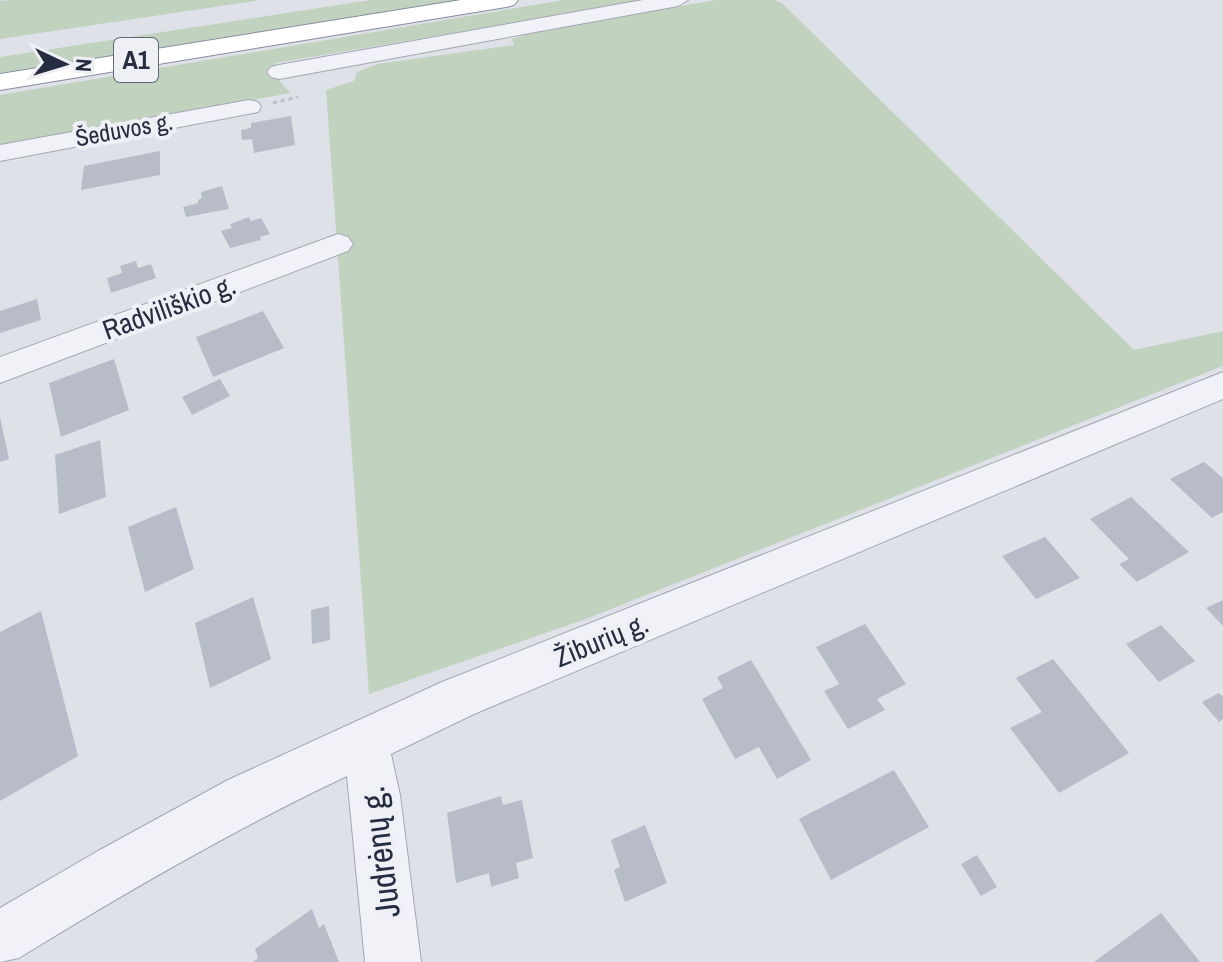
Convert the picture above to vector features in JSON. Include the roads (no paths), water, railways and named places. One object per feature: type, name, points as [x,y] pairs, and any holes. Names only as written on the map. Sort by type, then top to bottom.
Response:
[{"type":"highway","name":"A1","points":[[0,82],[506,0]]},
{"type":"street","points":[[279,72],[678,0]]},
{"type":"street","name":"Šeduvos g.","points":[[0,153],[249,107]]},
{"type":"street","name":"Radviliškio g.","points":[[0,370],[338,244]]},
{"type":"street","name":"Žiburių g.","points":[[0,939],[116,869],[233,805],[458,698],[1223,385]]},
{"type":"street","name":"Judrėnų g.","points":[[364,742],[375,795],[393,962]]}]
